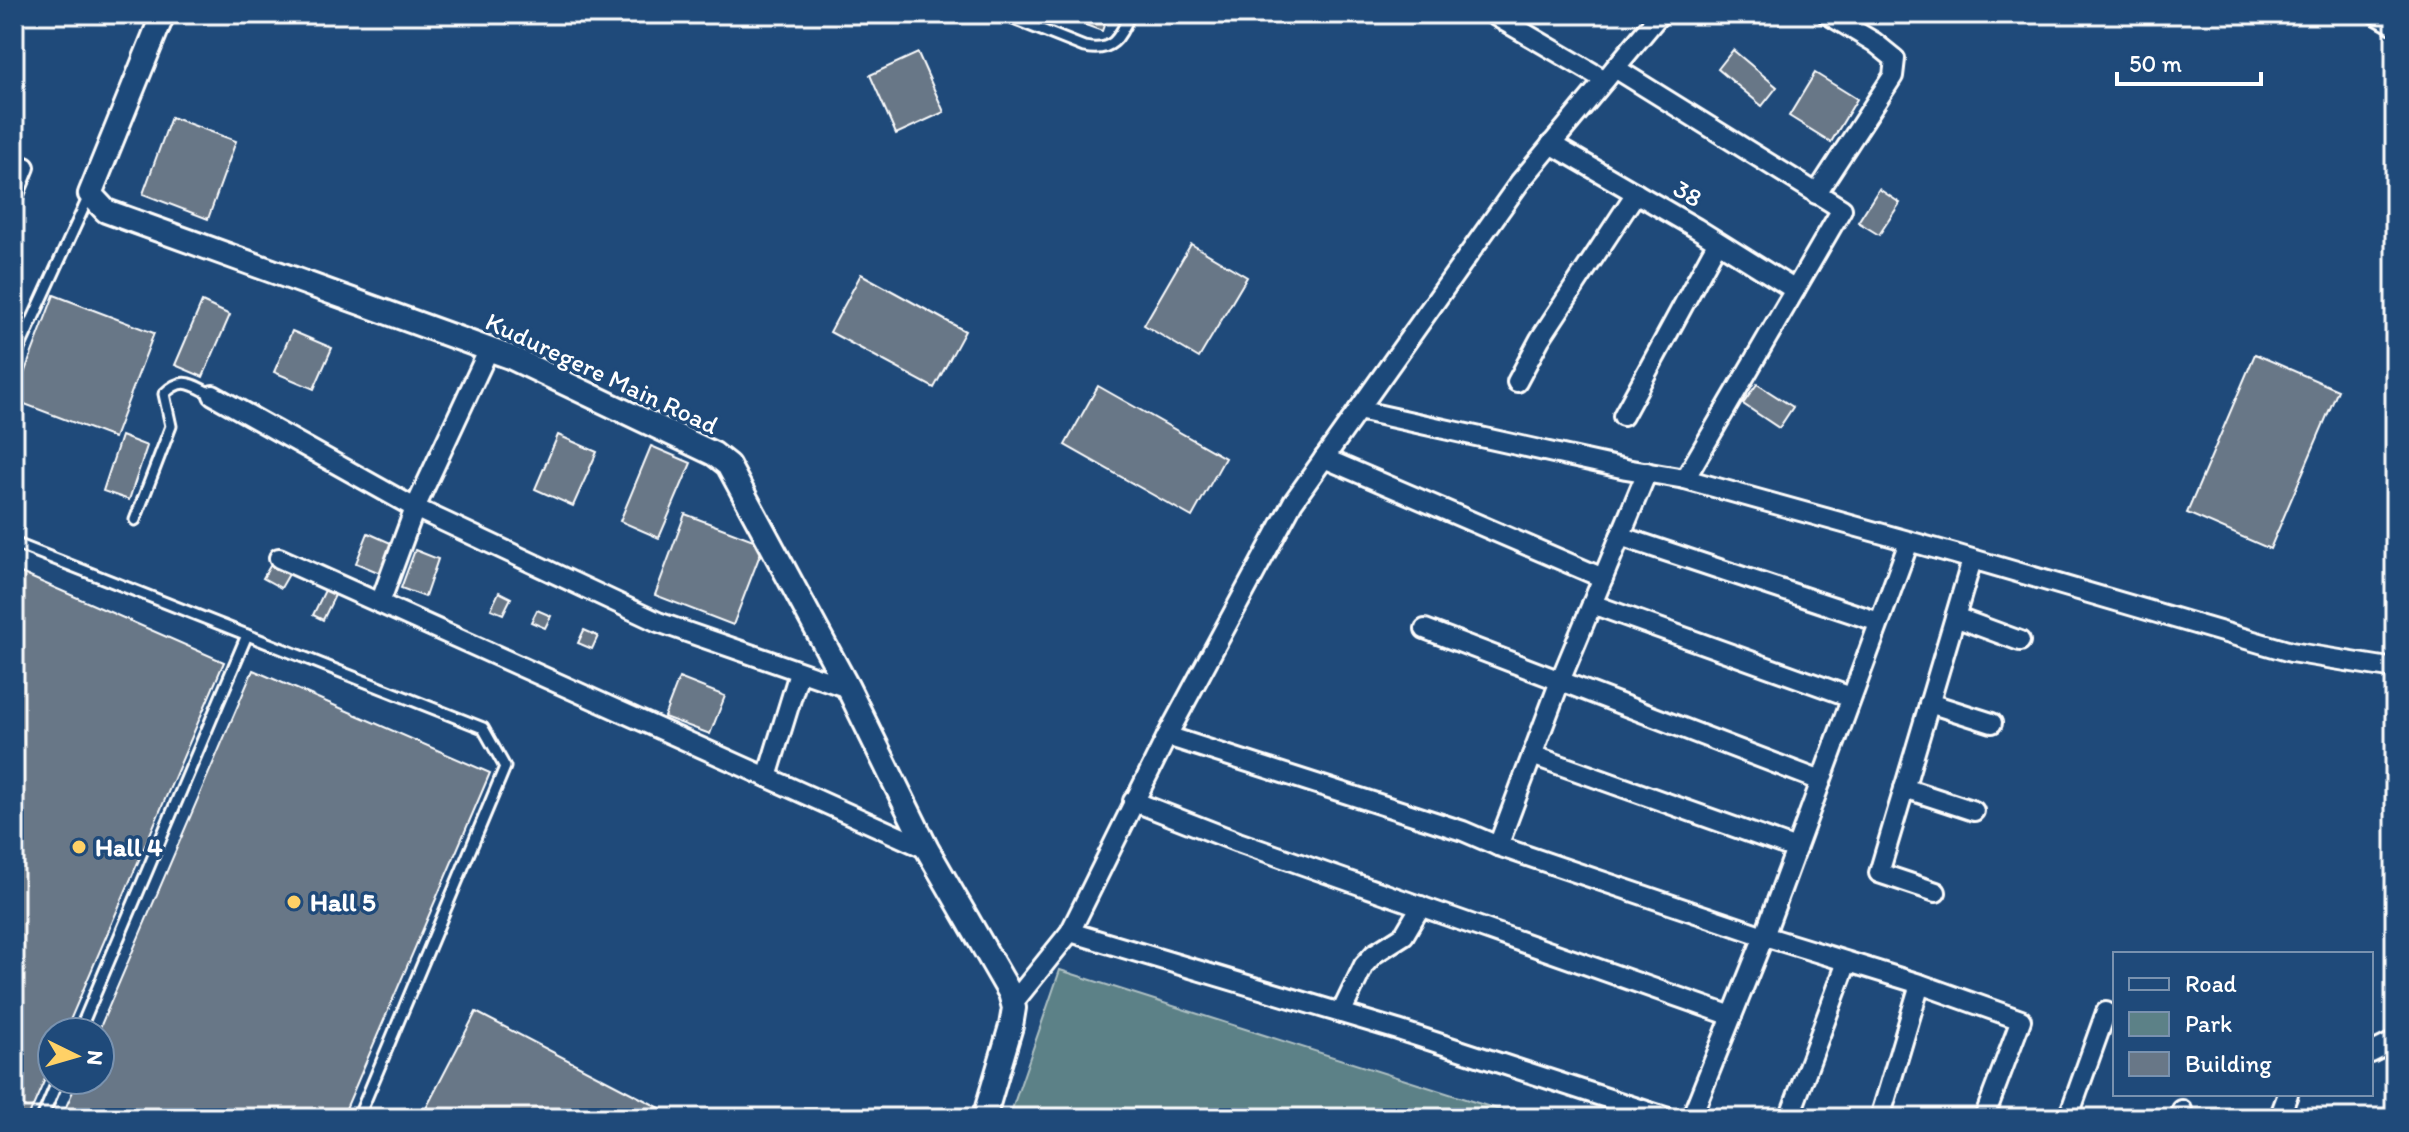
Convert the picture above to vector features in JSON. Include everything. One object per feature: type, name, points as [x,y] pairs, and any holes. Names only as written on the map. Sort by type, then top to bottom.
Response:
[{"type":"street","points":[[90,194],[163,14]]},
{"type":"street","points":[[1492,14],[1610,74],[1842,209],[1685,479]]},
{"type":"street","points":[[984,1118],[1011,1026],[1013,1003],[1070,932],[1133,801],[1293,502],[1520,182],[1660,14]]},
{"type":"street","points":[[1816,194],[1893,76],[1895,59],[1874,42],[1827,14]]},
{"type":"street","points":[[2376,14],[2395,25]]},
{"type":"street","name":"38","points":[[1551,144],[1795,290]]},
{"type":"street","points":[[14,163],[25,167],[14,194]]},
{"type":"street","points":[[1517,382],[1540,339],[1636,193]]},
{"type":"street","name":"Kuduregere Main Road","points":[[90,194],[106,211],[510,357],[714,454],[728,465],[848,688],[927,849],[1013,1003]]},
{"type":"street","points":[[1623,416],[1717,243]]},
{"type":"street","points":[[380,603],[415,508],[489,349]]},
{"type":"street","points":[[213,395],[415,508],[658,622],[848,688]]},
{"type":"street","points":[[1358,410],[1685,479],[2291,652],[2395,669]]},
{"type":"street","points":[[1324,458],[1603,578]]},
{"type":"street","points":[[1498,846],[1560,681],[1647,472]]},
{"type":"street","points":[[1620,536],[1879,622]]},
{"type":"street","points":[[1691,1118],[1764,936],[1909,542]]},
{"type":"street","points":[[279,558],[927,849]]},
{"type":"street","points":[[1936,892],[1879,873],[1972,560]]},
{"type":"street","points":[[1592,604],[1851,697]]},
{"type":"street","points":[[1955,617],[2020,641]]},
{"type":"street","points":[[1425,629],[1821,781]]},
{"type":"street","points":[[767,777],[799,673]]},
{"type":"street","points":[[1929,703],[1992,723]]},
{"type":"street","points":[[1167,736],[1463,831],[1498,846],[2021,1020],[1984,1118]]},
{"type":"street","points":[[1532,755],[1796,849]]},
{"type":"street","points":[[1904,788],[1974,811]]},
{"type":"street","points":[[1133,801],[1238,842],[1732,1016]]},
{"type":"street","points":[[1341,1013],[1364,965],[1374,954],[1404,935],[1421,906]]},
{"type":"street","points":[[1070,932],[1341,1013],[1668,1118]]},
{"type":"street","points":[[1789,1118],[1847,962]]},
{"type":"street","points":[[1880,1118],[1920,984]]},
{"type":"street","points":[[2068,1118],[2106,1012]]},
{"type":"street","points":[[2373,1052],[2395,1041]]},
{"type":"street","points":[[2279,1118],[2287,1096]]},
{"type":"lane","points":[[1001,14],[1096,49],[1108,48],[1122,32],[1130,14]]},
{"type":"lane","points":[[14,360],[90,194]]},
{"type":"lane","points":[[135,520],[171,426],[164,394],[173,384],[184,382],[213,395]]},
{"type":"lane","points":[[14,543],[483,728],[505,767],[358,1118]]},
{"type":"lane","points":[[86,1016],[247,635]]},
{"type":"lane","points":[[42,1118],[51,1096]]},
{"type":"green space","points":[[1060,970],[1525,1118],[1009,1118]]},
{"type":"building","points":[[1055,14],[1108,14],[1102,31]]},
{"type":"building","points":[[1733,50],[1777,87],[1762,106],[1718,69]]},
{"type":"building","points":[[918,53],[944,112],[896,134],[870,75]]},
{"type":"building","points":[[1815,73],[1857,99],[1831,142],[1789,116]]},
{"type":"building","points":[[171,117],[236,141],[208,219],[143,194]]},
{"type":"building","points":[[1879,189],[1900,203],[1879,235],[1858,222]]},
{"type":"building","points":[[1191,244],[1247,277],[1199,358],[1144,325]]},
{"type":"building","points":[[861,274],[965,331],[934,388],[830,332]]},
{"type":"building","points":[[14,282],[23,286],[16,304],[14,303]]},
{"type":"building","points":[[54,295],[154,333],[114,438],[14,400]]},
{"type":"building","points":[[202,302],[230,315],[203,377],[175,365]]},
{"type":"building","points":[[292,331],[332,348],[314,389],[274,372]]},
{"type":"building","points":[[2255,354],[2338,390],[2270,549],[2187,513]]},
{"type":"building","points":[[1757,384],[1793,407],[1779,428],[1743,404]]},
{"type":"building","points":[[1098,386],[1225,458],[1192,517],[1065,445]]},
{"type":"building","points":[[558,435],[597,452],[573,506],[535,489]]},
{"type":"building","points":[[121,436],[147,446],[129,500],[103,491]]},
{"type":"building","points":[[651,446],[691,463],[659,538],[620,521]]},
{"type":"building","points":[[685,514],[764,544],[733,625],[655,595]]},
{"type":"building","points":[[368,533],[393,544],[380,573],[356,563]]},
{"type":"building","points":[[415,550],[438,559],[425,597],[401,588]]},
{"type":"building","points":[[274,559],[292,569],[281,588],[263,578]]},
{"type":"building","name":"Hall 4","points":[[14,570],[224,662],[72,1016],[36,1016],[38,1096],[28,1118],[14,1118]]},
{"type":"building","points":[[326,588],[336,593],[323,620],[313,615]]},
{"type":"building","points":[[499,592],[511,598],[503,614],[491,609]]},
{"type":"building","points":[[537,610],[551,616],[545,628],[531,622]]},
{"type":"building","points":[[584,630],[598,636],[592,649],[578,643]]},
{"type":"building","name":"Hall 5","points":[[253,670],[490,773],[342,1118],[61,1118],[71,1096],[116,1096],[116,1016],[105,1016]]},
{"type":"building","points":[[679,678],[725,696],[710,734],[664,717]]},
{"type":"building","points":[[476,1012],[679,1118],[421,1118]]},
{"type":"place","name":"Hall 4","points":[[79,847]]},
{"type":"place","name":"Hall 5","points":[[294,902]]}]
